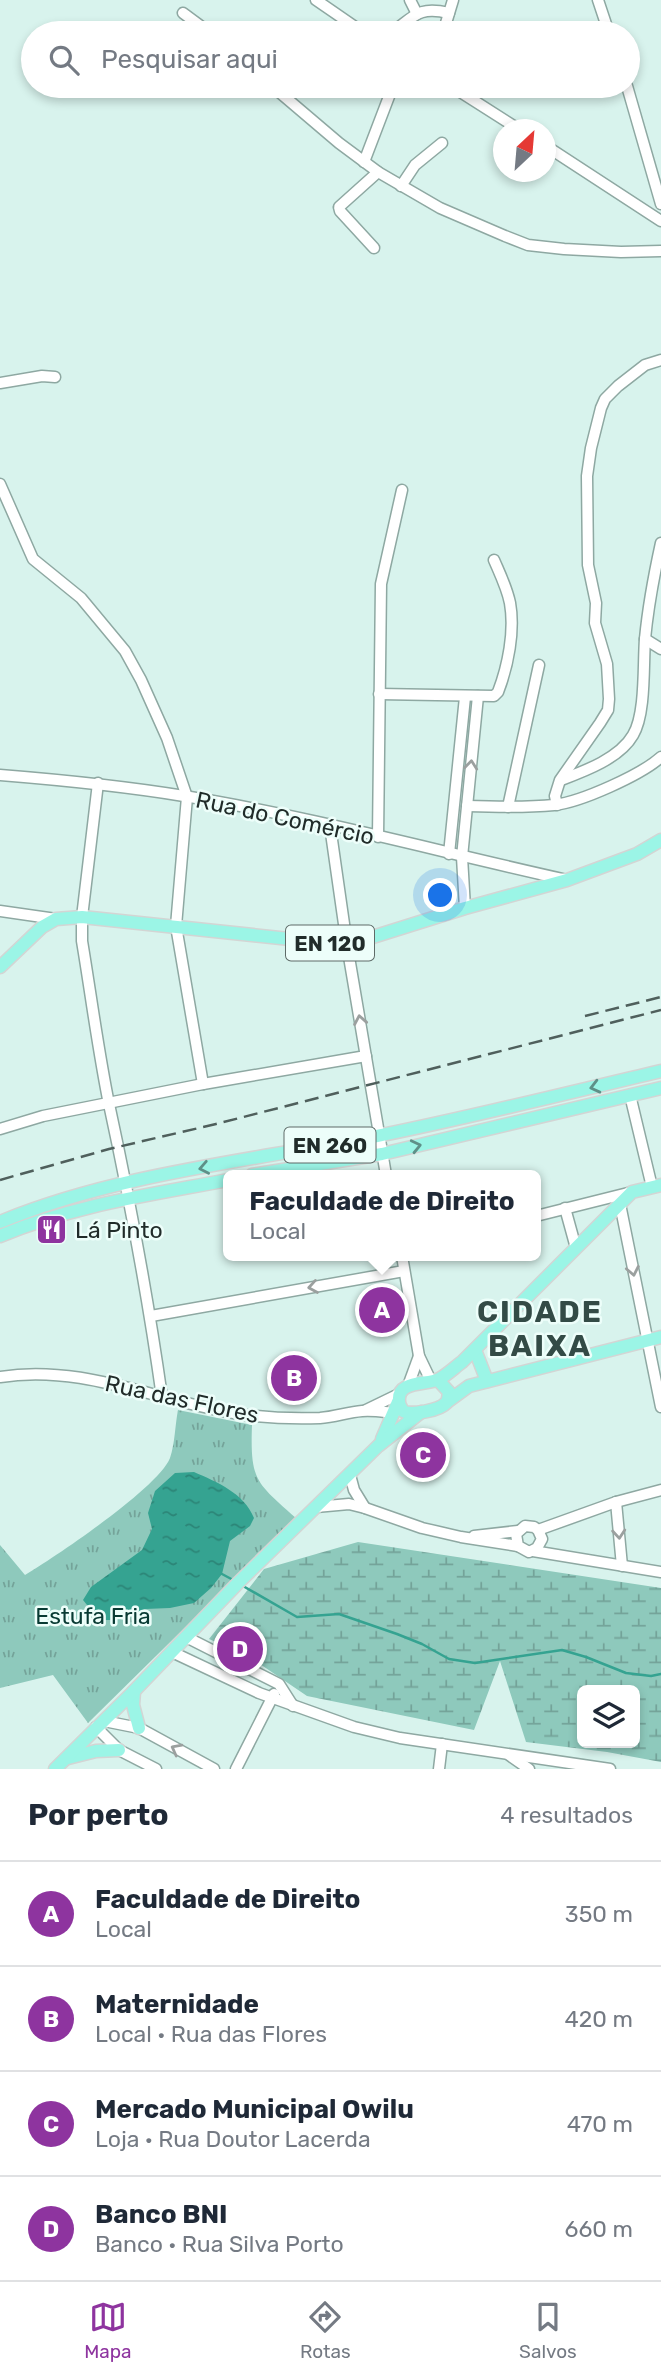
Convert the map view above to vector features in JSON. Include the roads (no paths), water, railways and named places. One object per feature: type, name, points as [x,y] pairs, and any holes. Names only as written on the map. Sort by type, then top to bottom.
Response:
[{"type":"main road","name":"EN 120","points":[[56,919],[82,917],[347,945],[567,880],[637,854],[661,840]]},
{"type":"main road","points":[[0,967],[42,927],[56,919]]},
{"type":"main road","name":"EN 260","points":[[0,1222],[68,1198],[126,1183],[378,1136],[661,1071]]},
{"type":"main road","name":"EN 260","points":[[286,1170],[382,1154],[661,1088]]},
{"type":"main road","points":[[497,1109],[501,1126]]},
{"type":"main road","points":[[482,1112],[486,1130]]},
{"type":"main road","points":[[256,1158],[256,1170]]},
{"type":"main road","points":[[0,1236],[71,1210],[223,1181]]},
{"type":"main road","points":[[378,1446],[400,1399],[435,1380],[475,1350],[632,1192],[656,1186]]},
{"type":"main road","points":[[400,1399],[404,1411],[415,1413],[441,1406],[469,1386],[661,1337]]},
{"type":"main road","points":[[475,1350],[487,1381]]},
{"type":"main road","points":[[435,1380],[449,1392],[446,1402]]},
{"type":"main road","points":[[60,1764],[316,1507],[415,1413]]},
{"type":"main road","points":[[134,1691],[133,1705],[139,1728]]},
{"type":"main road","points":[[60,1764],[96,1751],[119,1750]]},
{"type":"street","points":[[316,0],[347,21]]},
{"type":"street","points":[[411,0],[417,14]]},
{"type":"street","points":[[447,21],[453,0]]},
{"type":"street","points":[[598,0],[604,21]]},
{"type":"street","points":[[407,21],[432,9],[449,13]]},
{"type":"street","points":[[183,13],[194,21]]},
{"type":"street","points":[[287,98],[378,172],[440,208],[528,245],[590,252],[661,251]]},
{"type":"street","points":[[364,162],[388,98]]},
{"type":"street","points":[[470,98],[503,119]]},
{"type":"street","points":[[631,98],[656,164],[661,204]]},
{"type":"street","points":[[401,186],[415,165],[442,143]]},
{"type":"street","points":[[556,153],[661,221]]},
{"type":"street","points":[[374,248],[339,207],[378,172]]},
{"type":"street","points":[[557,805],[555,796],[560,780],[608,710],[607,664],[596,623],[596,603],[588,565],[587,476],[591,448],[605,398],[645,365],[661,360]]},
{"type":"street","points":[[0,383],[43,376],[55,377]]},
{"type":"street","points":[[0,484],[33,559],[81,598],[125,651],[167,738],[187,797],[176,926],[203,1084]]},
{"type":"street","points":[[378,837],[381,584],[402,490]]},
{"type":"street","points":[[560,780],[583,772],[618,751],[634,735],[639,719],[645,639],[654,573],[661,543]]},
{"type":"street","points":[[379,694],[465,697],[494,696],[498,692],[508,654],[511,629],[510,604],[494,560]]},
{"type":"street","points":[[645,639],[661,649]]},
{"type":"street","points":[[508,807],[539,665]]},
{"type":"street","points":[[465,908],[462,857],[478,696]]},
{"type":"street","points":[[449,854],[465,697]]},
{"type":"street","points":[[467,806],[557,805],[609,788],[661,757]]},
{"type":"street","name":"Rua do Comércio","points":[[0,775],[97,783],[187,797],[330,826],[567,880]]},
{"type":"street","points":[[97,783],[82,917],[82,941],[109,1102],[150,1316],[162,1397]]},
{"type":"street","points":[[330,826],[385,1170]]},
{"type":"street","points":[[637,854],[661,850]]},
{"type":"street","points":[[0,911],[56,919]]},
{"type":"street","points":[[0,1129],[43,1116],[109,1102],[366,1055]]},
{"type":"street","points":[[630,1096],[656,1186]]},
{"type":"street","points":[[541,1215],[632,1192]]},
{"type":"street","points":[[620,1205],[661,1406]]},
{"type":"street","points":[[565,1209],[576,1248]]},
{"type":"street","points":[[403,1261],[419,1356],[435,1380]]},
{"type":"street","points":[[150,1316],[404,1271]]},
{"type":"street","points":[[400,1399],[419,1356]]},
{"type":"street","name":"Rua das Flores","points":[[0,1377],[25,1373],[62,1374],[244,1415],[279,1419],[323,1418],[364,1411],[400,1399]]},
{"type":"street","name":"Rua das Flores","points":[[364,1411],[400,1399]]},
{"type":"street","points":[[350,1475],[354,1490],[365,1508]]},
{"type":"street","points":[[540,1535],[616,1502],[661,1490]]},
{"type":"street","points":[[616,1502],[622,1566]]},
{"type":"street","points":[[316,1507],[340,1503],[365,1508],[422,1528],[518,1546]]},
{"type":"street","points":[[461,1537],[518,1531],[530,1526],[564,1557]]},
{"type":"street","points":[[518,1531],[515,1538],[524,1551],[661,1572]]},
{"type":"street","points":[[533,1551],[540,1544],[540,1535]]},
{"type":"street","points":[[186,1637],[279,1684],[293,1706]]},
{"type":"street","points":[[172,1652],[272,1698],[354,1727],[400,1738],[605,1769]]},
{"type":"street","points":[[236,1769],[279,1684]]},
{"type":"street","points":[[100,1724],[139,1728],[214,1769]]},
{"type":"street","points":[[100,1724],[119,1750],[156,1769]]},
{"type":"street","points":[[439,1769],[442,1744]]},
{"type":"street","points":[[507,1753],[529,1769]]},
{"type":"water","points":[[194,1472],[237,1495],[254,1518],[250,1526],[230,1541],[222,1574],[194,1603],[145,1609],[120,1620],[99,1620],[83,1600],[91,1587],[142,1550],[152,1529],[148,1513],[155,1491],[175,1473]]},
{"type":"waterway","points":[[222,1574],[235,1581]]},
{"type":"waterway","points":[[243,1586],[297,1617],[339,1614],[422,1644],[449,1659],[475,1663],[562,1650],[626,1673],[651,1676],[661,1674]]},
{"type":"railway","points":[[585,1016],[661,997]]},
{"type":"railway","points":[[0,1180],[109,1149],[661,1010]]},
{"type":"place","name":"Lá Pinto","points":[[52,1230]]},
{"type":"place","name":"Faculdade de Direito","points":[[382,1310]]},
{"type":"place","name":"Maternidade","points":[[294,1378]]},
{"type":"place","name":"Mercado Municipal Owilu","points":[[423,1455]]},
{"type":"place","name":"Banco BNI","points":[[240,1649]]},
{"type":"district","name":"CIDADE BAIXA","points":[[540,1329]]},
{"type":"park label","name":"Estufa Fria","points":[[93,1616]]}]
